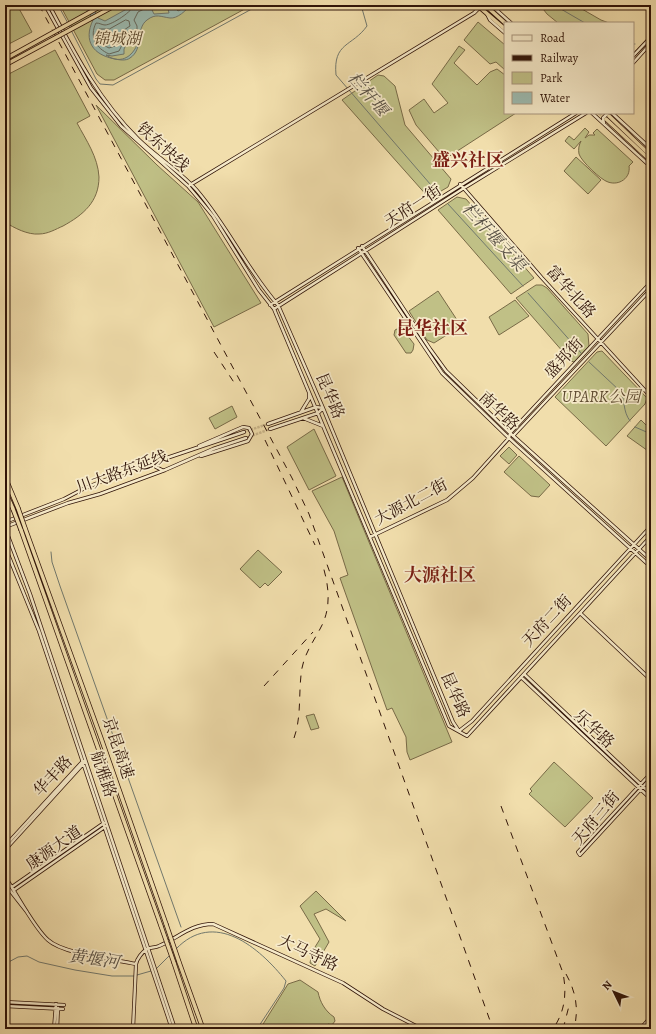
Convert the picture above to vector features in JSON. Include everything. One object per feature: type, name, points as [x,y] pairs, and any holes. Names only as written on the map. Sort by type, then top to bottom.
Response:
[{"type":"highway","points":[[6,59],[103,5]]},
{"type":"highway","points":[[5,65],[116,5]]},
{"type":"highway","points":[[485,5],[504,22]]},
{"type":"highway","points":[[479,6],[504,28]]},
{"type":"highway","points":[[610,115],[651,156]]},
{"type":"highway","points":[[610,115],[651,161]]},
{"type":"highway","name":"京昆高速","points":[[5,478],[18,508],[23,529]]},
{"type":"highway","name":"京昆高速","points":[[5,491],[23,529],[102,738],[196,1029]]},
{"type":"highway","name":"京昆高速","points":[[163,925],[179,962],[203,1029]]},
{"type":"main road","name":"铁东快线","points":[[45,5],[90,88],[138,143],[189,185],[213,216],[270,304]]},
{"type":"main road","name":"铁东快线","points":[[49,5],[93,86],[139,140],[189,185],[210,207],[262,286],[274,301]]},
{"type":"main road","points":[[491,5],[510,22]]},
{"type":"main road","points":[[498,12],[499,5]]},
{"type":"main road","points":[[189,185],[474,13],[479,6]]},
{"type":"main road","points":[[487,14],[490,20],[504,32]]},
{"type":"main road","points":[[634,55],[651,37]]},
{"type":"main road","points":[[634,62],[651,43]]},
{"type":"main road","name":"天府一街","points":[[270,304],[574,114]]},
{"type":"main road","name":"天府一街","points":[[274,309],[278,305],[464,188],[584,114]]},
{"type":"main road","points":[[593,114],[651,167]]},
{"type":"main road","points":[[604,124],[602,118],[610,115],[651,149]]},
{"type":"main road","name":"富华北路","points":[[460,184],[598,340],[651,397]]},
{"type":"main road","name":"南华路","points":[[362,246],[446,371],[510,433],[651,560]]},
{"type":"main road","name":"南华路","points":[[358,248],[442,373],[509,438],[651,567]]},
{"type":"main road","name":"盛邦街","points":[[510,433],[651,282]]},
{"type":"main road","name":"盛邦街","points":[[509,438],[514,436],[651,288]]},
{"type":"main road","name":"昆华路","points":[[274,301],[278,305],[323,408],[453,722],[459,731]]},
{"type":"main road","name":"昆华路","points":[[270,304],[274,309],[316,407],[449,726],[459,731]]},
{"type":"main road","points":[[301,412],[309,399],[309,392]]},
{"type":"main road","points":[[268,424],[316,407],[323,408]]},
{"type":"main road","points":[[270,429],[303,418],[318,412],[323,408]]},
{"type":"main road","points":[[303,418],[320,423],[324,427]]},
{"type":"main road","points":[[188,451],[243,427],[249,428],[252,432],[252,436],[248,441],[191,458]]},
{"type":"main road","name":"川大路东延线","points":[[5,522],[64,499],[85,488],[128,471],[244,432]]},
{"type":"main road","points":[[509,438],[510,433]]},
{"type":"main road","name":"川大路东延线","points":[[5,527],[165,470],[191,458],[246,438]]},
{"type":"main road","name":"大源北二街","points":[[370,537],[447,500],[473,478],[509,438]]},
{"type":"main road","points":[[160,460],[156,467],[165,470]]},
{"type":"main road","name":"天府二街","points":[[651,526],[472,721],[459,731],[467,736],[651,536]]},
{"type":"main road","name":"航雅路","points":[[5,527],[30,594],[84,761]]},
{"type":"main road","name":"航雅路","points":[[5,547],[39,631],[107,826],[154,967],[172,1029]]},
{"type":"main road","points":[[580,613],[651,680]]},
{"type":"main road","name":"乐华路","points":[[524,674],[651,799]]},
{"type":"main road","name":"乐华路","points":[[521,677],[640,787],[651,794]]},
{"type":"main road","name":"华丰路","points":[[5,846],[84,761]]},
{"type":"main road","name":"华丰路","points":[[5,850],[84,761]]},
{"type":"main road","name":"天府三街","points":[[651,773],[640,787],[580,855],[578,852],[640,787],[651,778]]},
{"type":"main road","points":[[12,887],[105,822]]},
{"type":"main road","name":"康源大道","points":[[14,890],[107,826]]},
{"type":"main road","points":[[5,877],[47,939],[59,946],[136,964]]},
{"type":"main road","points":[[5,884],[32,918]]},
{"type":"main road","name":"大马寺路","points":[[148,949],[159,946],[178,934],[205,924],[213,924],[343,983],[383,1009],[422,1029]]},
{"type":"main road","points":[[133,1029],[137,978],[136,964],[139,957],[148,949]]},
{"type":"main road","name":"航雅路","points":[[155,972],[176,1029]]},
{"type":"main road","points":[[5,1002],[64,1005]]},
{"type":"main road","points":[[56,1029],[57,1005]]},
{"type":"main road","points":[[5,1006],[64,1009]]},
{"type":"main road","points":[[640,1029],[651,1017]]},
{"type":"main road","points":[[646,1029],[651,1024]]},
{"type":"green space","points":[[5,5],[17,5],[32,32],[5,46]]},
{"type":"green space","name":"锦城湖","points":[[60,5],[252,5],[114,80],[105,80],[97,74]]},
{"type":"green space","points":[[540,5],[575,5],[606,22],[557,22],[547,14]]},
{"type":"green space","points":[[478,22],[504,44],[504,69],[496,62],[490,64],[464,40]]},
{"type":"green space","points":[[459,46],[465,50],[454,63],[477,85],[490,72],[497,69],[504,74],[504,114],[514,114],[445,159],[416,125],[409,110],[424,99],[434,113],[448,103],[432,84]]},
{"type":"green space","points":[[55,50],[90,116],[77,123],[91,149],[99,177],[96,194],[93,201],[83,212],[63,226],[42,234],[35,234],[21,231],[5,222],[5,76]]},
{"type":"green space","points":[[378,75],[384,76],[395,86],[405,125],[451,179],[448,187],[429,198],[342,100]]},
{"type":"green space","points":[[96,105],[157,165],[198,202],[261,303],[214,327]]},
{"type":"green space","points":[[585,128],[589,132],[585,138],[589,135],[595,135],[593,133],[597,129],[633,162],[629,166],[628,174],[623,180],[616,183],[605,181],[583,161],[579,154],[579,146],[581,141],[574,149],[565,141],[569,136],[574,140]]},
{"type":"green space","points":[[576,157],[601,180],[588,194],[564,171]]},
{"type":"green space","points":[[457,197],[466,199],[534,278],[511,294],[438,210]]},
{"type":"green space","points":[[536,285],[542,285],[547,288],[588,334],[589,346],[574,362],[571,361],[516,298]]},
{"type":"green space","points":[[438,291],[461,326],[434,343],[427,340],[409,311]]},
{"type":"green space","points":[[515,300],[529,316],[499,335],[489,317]]},
{"type":"green space","points":[[401,327],[414,344],[411,353],[406,353],[394,335],[395,330]]},
{"type":"green space","name":"UPARK公园","points":[[602,351],[647,398],[645,404],[606,446],[555,397],[597,352]]},
{"type":"green space","points":[[232,406],[237,417],[215,429],[209,418]]},
{"type":"green space","points":[[641,420],[651,430],[651,453],[627,436]]},
{"type":"green space","points":[[314,429],[336,476],[309,490],[287,447]]},
{"type":"green space","points":[[509,447],[517,455],[509,464],[500,456]]},
{"type":"green space","points":[[519,456],[550,485],[539,497],[531,496],[504,472]]},
{"type":"green space","points":[[342,477],[452,742],[410,760],[407,752],[406,737],[392,708],[387,710],[340,578],[348,575],[334,531],[312,491]]},
{"type":"green space","points":[[258,550],[282,572],[268,586],[265,583],[260,588],[240,569]]},
{"type":"green space","points":[[314,714],[319,728],[311,730],[306,716]]},
{"type":"green space","points":[[554,762],[593,798],[565,827],[529,794],[532,791],[530,789]]},
{"type":"green space","points":[[316,891],[346,921],[326,909],[314,914],[329,942],[315,966],[310,963],[312,952],[320,939],[300,906]]},
{"type":"green space","points":[[300,980],[318,992],[323,1006],[334,1017],[335,1021],[332,1025],[328,1024],[330,1029],[260,1029],[288,984]]},
{"type":"water","name":"锦城湖","points":[[84,5],[92,5],[98,18],[105,21],[134,5],[162,5],[152,10],[154,14],[169,13],[167,5],[178,5],[176,9],[178,11],[190,5],[179,16],[170,18],[156,16],[147,20],[141,28],[137,50],[128,59],[125,60],[107,57],[96,50],[90,41],[89,34],[93,20]]},
{"type":"waterway","name":"栏杆堰","points":[[58,5],[70,27]]},
{"type":"waterway","name":"栏杆堰","points":[[71,30],[96,79],[100,84],[113,85],[259,5]]},
{"type":"waterway","name":"栏杆堰","points":[[361,5],[367,26],[345,46],[337,56],[336,75],[437,192]]},
{"type":"waterway","points":[[554,5],[583,22]]},
{"type":"waterway","name":"栏杆堰支渠","points":[[448,204],[523,286]]},
{"type":"waterway","name":"栏杆堰","points":[[528,293],[581,353]]},
{"type":"waterway","name":"栏杆堰","points":[[589,362],[620,391],[626,413],[630,421]]},
{"type":"waterway","name":"栏杆堰","points":[[635,427],[651,434]]},
{"type":"waterway","points":[[51,552],[52,562],[60,586],[181,927]]},
{"type":"waterway","name":"黄堰河","points":[[176,949],[191,937],[205,932],[220,933],[235,937],[249,945],[263,956],[286,981],[284,988],[257,1029]]},
{"type":"waterway","name":"黄堰河","points":[[5,964],[18,957],[27,956],[39,962],[75,970],[112,976],[134,976]]},
{"type":"waterway","name":"黄堰河","points":[[156,969],[169,956]]},
{"type":"waterway","name":"黄堰河","points":[[137,975],[151,971]]},
{"type":"tunnel","points":[[600,114],[606,119]]},
{"type":"tunnel","points":[[244,432],[268,424]]},
{"type":"tunnel","points":[[246,438],[270,429]]},
{"type":"railway","points":[[39,5],[292,478],[309,514],[493,1029]]},
{"type":"railway","points":[[214,352],[237,387]]},
{"type":"railway","points":[[265,440],[315,545]]},
{"type":"railway","points":[[294,738],[298,721],[303,663],[324,621],[328,605],[328,588],[322,563]]},
{"type":"railway","points":[[264,686],[313,632]]},
{"type":"railway","points":[[501,806],[563,973],[565,988],[564,1002],[560,1016],[553,1029]]},
{"type":"railway","points":[[566,974],[576,1001],[576,1022],[574,1029]]},
{"type":"railway","points":[[563,1029],[569,1006]]},
{"type":"district","name":"盛兴社区","points":[[468,160]]},
{"type":"district","name":"昆华社区","points":[[432,328]]},
{"type":"district","name":"大源社区","points":[[440,575]]}]
